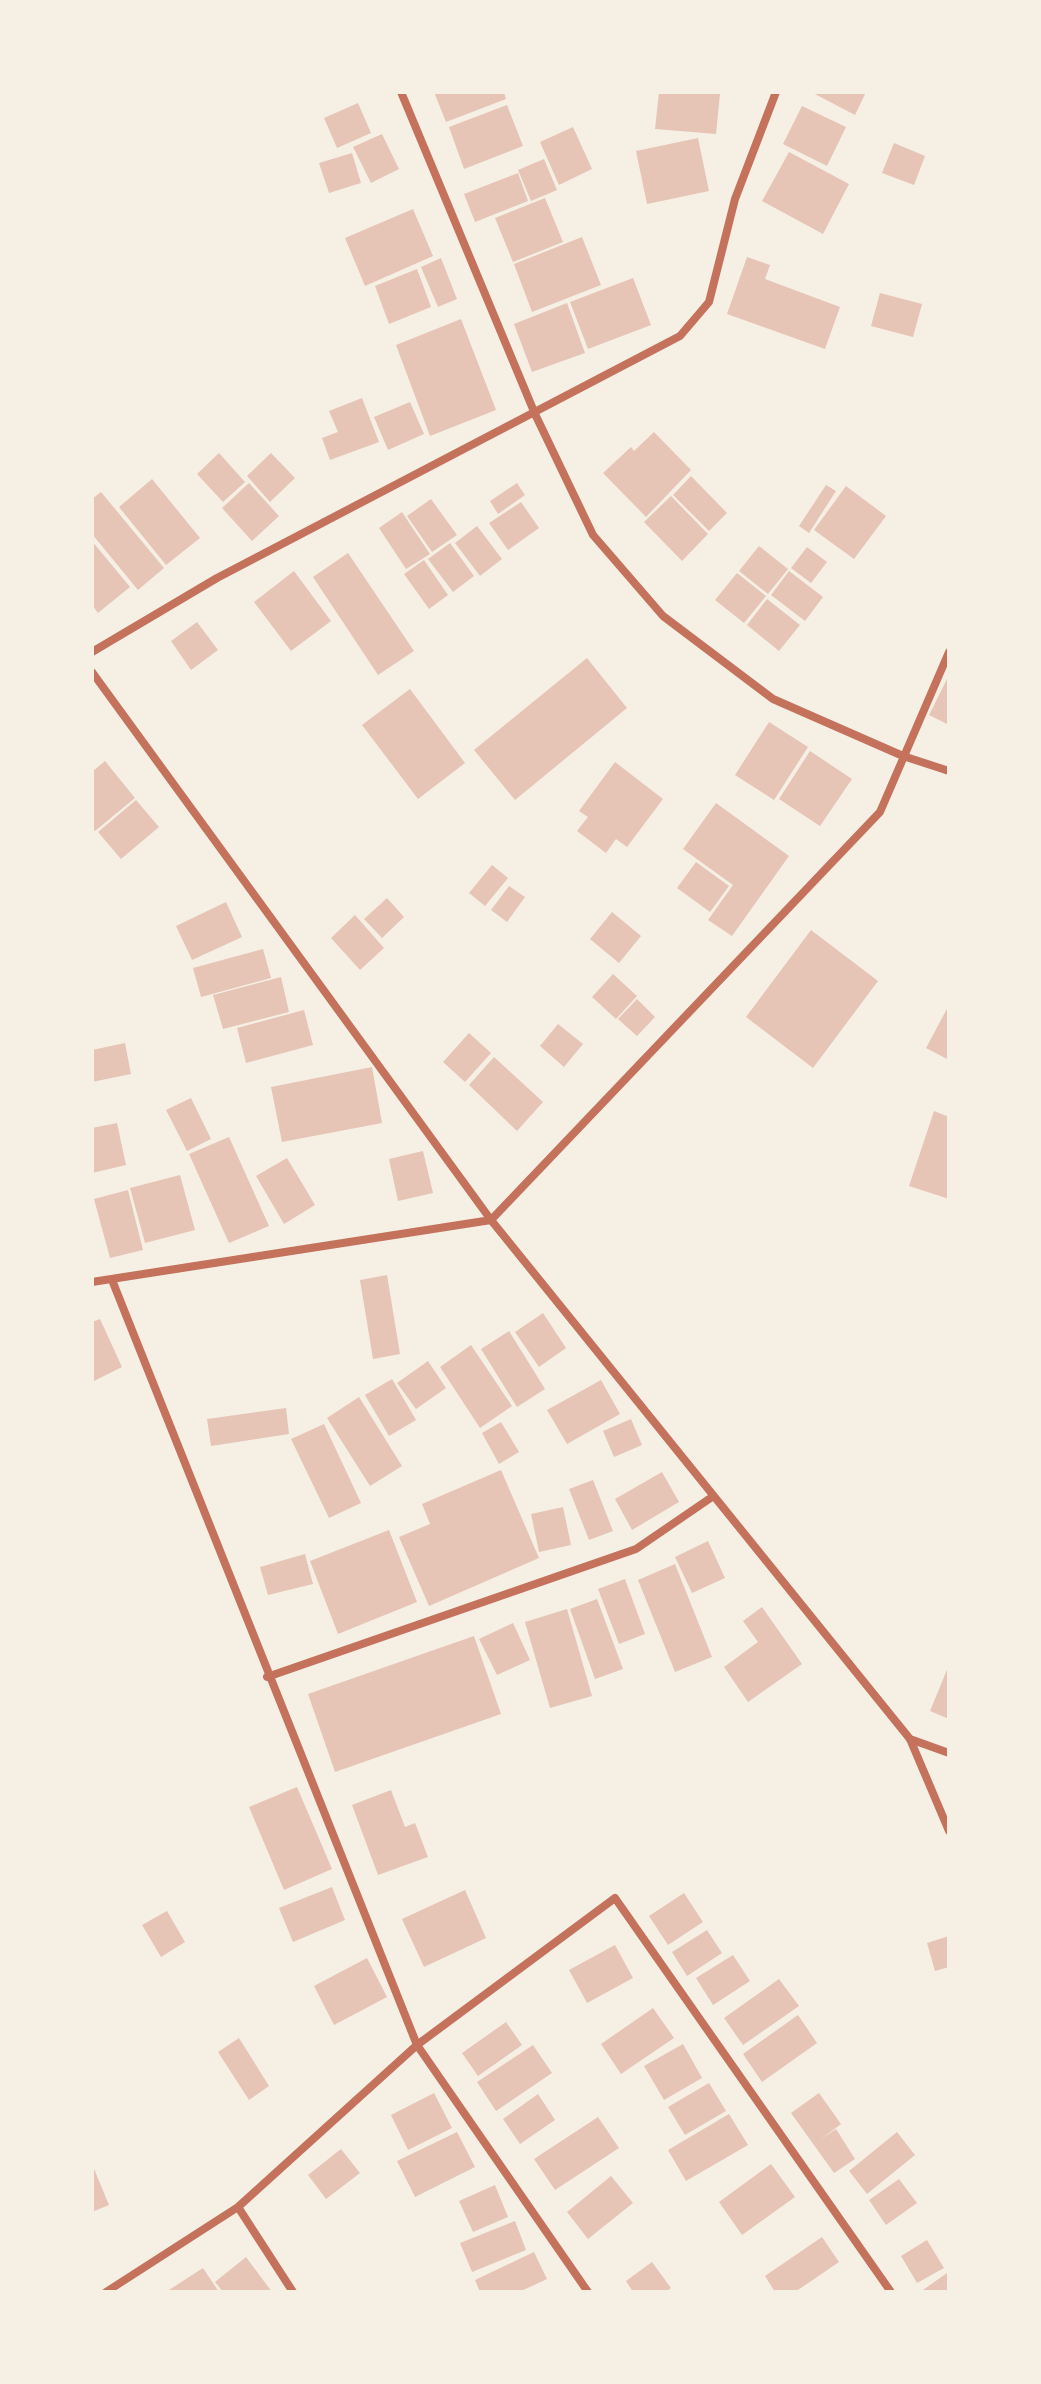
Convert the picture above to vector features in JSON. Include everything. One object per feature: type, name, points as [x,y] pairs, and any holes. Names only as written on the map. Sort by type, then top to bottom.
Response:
[{"type":"street","points":[[401,92],[535,414],[593,535],[663,616],[773,699],[903,756],[949,771]]},
{"type":"street","points":[[92,652],[217,578],[680,336],[709,302],[735,199],[776,92]]},
{"type":"street","points":[[92,1282],[491,1220],[880,812],[949,652]]},
{"type":"street","points":[[92,672],[491,1220],[910,1739],[949,1831]]},
{"type":"street","points":[[112,1280],[267,1677],[417,2045],[588,2292]]},
{"type":"street","points":[[267,1677],[636,1549],[712,1497]]},
{"type":"street","points":[[910,1739],[949,1753]]},
{"type":"street","points":[[106,2292],[238,2207],[417,2045],[615,1898],[891,2292]]},
{"type":"street","points":[[238,2207],[293,2292]]},
{"type":"building","points":[[434,92],[504,92],[506,99],[446,122]]},
{"type":"building","points":[[659,92],[720,94],[716,134],[655,129]]},
{"type":"building","points":[[811,92],[866,92],[855,115]]},
{"type":"building","points":[[358,103],[371,133],[337,148],[324,118]]},
{"type":"building","points":[[507,105],[523,146],[464,169],[449,127]]},
{"type":"building","points":[[802,106],[846,127],[827,166],[783,144]]},
{"type":"building","points":[[573,127],[592,169],[559,185],[540,142]]},
{"type":"building","points":[[382,134],[399,169],[371,183],[353,147]]},
{"type":"building","points":[[698,138],[709,191],[647,204],[636,151]]},
{"type":"building","points":[[894,143],[925,156],[914,185],[882,173]]},
{"type":"building","points":[[789,152],[849,184],[823,234],[762,201]]},
{"type":"building","points":[[352,153],[361,183],[329,193],[319,163]]},
{"type":"building","points":[[544,159],[557,190],[531,201],[518,170]]},
{"type":"building","points":[[518,173],[528,201],[475,222],[464,194]]},
{"type":"building","points":[[545,198],[563,242],[513,262],[495,218]]},
{"type":"building","points":[[413,209],[433,256],[365,286],[345,238]]},
{"type":"building","points":[[582,237],[601,285],[532,312],[514,264]]},
{"type":"building","points":[[747,257],[770,265],[765,279],[840,307],[825,349],[727,314]]},
{"type":"building","points":[[441,258],[457,299],[438,307],[421,267]]},
{"type":"building","points":[[417,269],[431,307],[389,324],[375,286]]},
{"type":"building","points":[[633,278],[651,325],[588,349],[570,302]]},
{"type":"building","points":[[880,293],[922,304],[913,337],[871,326]]},
{"type":"building","points":[[567,303],[585,353],[532,372],[514,324]]},
{"type":"building","points":[[461,319],[496,410],[430,436],[396,345]]},
{"type":"building","points":[[362,398],[379,442],[330,460],[322,438],[338,432],[329,411]]},
{"type":"building","points":[[410,402],[424,434],[388,450],[374,417]]},
{"type":"building","points":[[654,432],[691,470],[646,517],[603,473],[631,447],[634,451]]},
{"type":"building","points":[[219,453],[245,482],[223,502],[197,474]]},
{"type":"building","points":[[271,453],[295,478],[270,502],[247,476]]},
{"type":"building","points":[[691,476],[727,513],[709,531],[673,495]]},
{"type":"building","points":[[152,479],[200,538],[166,565],[119,507]]},
{"type":"building","points":[[249,483],[279,516],[252,541],[222,508]]},
{"type":"building","points":[[517,483],[525,495],[498,514],[490,501]]},
{"type":"building","points":[[826,485],[836,491],[809,533],[799,526]]},
{"type":"building","points":[[846,486],[886,516],[854,559],[814,530]]},
{"type":"building","points":[[101,492],[164,568],[138,590],[92,534],[92,499]]},
{"type":"building","points":[[671,496],[708,534],[682,561],[644,522]]},
{"type":"building","points":[[431,499],[457,535],[432,552],[407,516]]},
{"type":"building","points":[[521,502],[539,528],[508,550],[489,523]]},
{"type":"building","points":[[402,512],[430,554],[406,569],[379,528]]},
{"type":"building","points":[[477,526],[502,559],[480,576],[455,543]]},
{"type":"building","points":[[92,541],[130,587],[98,613],[92,605]]},
{"type":"building","points":[[450,543],[474,576],[453,592],[428,559]]},
{"type":"building","points":[[759,546],[788,569],[768,594],[739,571]]},
{"type":"building","points":[[807,547],[827,562],[811,583],[791,568]]},
{"type":"building","points":[[348,553],[414,651],[378,675],[313,577]]},
{"type":"building","points":[[424,560],[448,595],[429,609],[404,574]]},
{"type":"building","points":[[294,571],[331,621],[291,651],[254,602]]},
{"type":"building","points":[[789,571],[823,597],[805,621],[771,595]]},
{"type":"building","points":[[737,573],[766,596],[744,623],[715,600]]},
{"type":"building","points":[[767,599],[800,625],[779,651],[747,625]]},
{"type":"building","points":[[197,622],[218,650],[191,670],[171,641]]},
{"type":"building","points":[[587,658],[627,708],[515,800],[474,750]]},
{"type":"building","points":[[949,675],[949,725],[929,715]]},
{"type":"building","points":[[410,689],[465,763],[418,799],[362,725]]},
{"type":"building","points":[[769,722],[808,747],[774,800],[735,775]]},
{"type":"building","points":[[810,751],[852,779],[820,826],[779,799]]},
{"type":"building","points":[[105,761],[135,798],[95,831],[92,827],[92,772]]},
{"type":"building","points":[[615,762],[663,799],[627,847],[616,839],[606,853],[577,831],[588,817],[579,811]]},
{"type":"building","points":[[136,800],[159,827],[121,859],[98,832]]},
{"type":"building","points":[[716,803],[789,856],[732,936],[708,920],[733,885],[683,849]]},
{"type":"building","points":[[696,862],[729,886],[710,912],[677,888]]},
{"type":"building","points":[[492,865],[508,878],[485,906],[469,893]]},
{"type":"building","points":[[509,886],[525,897],[507,922],[491,910]]},
{"type":"building","points":[[387,898],[404,917],[382,938],[364,919]]},
{"type":"building","points":[[226,902],[242,937],[192,960],[176,926]]},
{"type":"building","points":[[612,912],[641,936],[619,963],[590,939]]},
{"type":"building","points":[[355,915],[384,948],[360,970],[331,938]]},
{"type":"building","points":[[811,930],[878,981],[813,1068],[746,1017]]},
{"type":"building","points":[[263,949],[271,978],[201,997],[193,968]]},
{"type":"building","points":[[613,974],[637,996],[616,1019],[592,997]]},
{"type":"building","points":[[281,977],[289,1012],[223,1029],[213,995]]},
{"type":"building","points":[[637,999],[655,1017],[637,1036],[618,1019]]},
{"type":"building","points":[[949,1005],[949,1060],[926,1048]]},
{"type":"building","points":[[304,1010],[313,1045],[246,1063],[237,1028]]},
{"type":"building","points":[[558,1024],[583,1044],[564,1067],[540,1046]]},
{"type":"building","points":[[469,1033],[491,1053],[465,1082],[443,1062]]},
{"type":"building","points":[[125,1043],[131,1074],[92,1082],[92,1050]]},
{"type":"building","points":[[494,1057],[543,1102],[517,1131],[469,1085]]},
{"type":"building","points":[[372,1067],[382,1123],[282,1142],[271,1087]]},
{"type":"building","points":[[191,1098],[211,1139],[187,1151],[166,1110]]},
{"type":"building","points":[[934,1111],[949,1117],[949,1199],[909,1186]]},
{"type":"building","points":[[117,1123],[126,1165],[92,1173],[92,1128]]},
{"type":"building","points":[[229,1137],[269,1226],[229,1243],[189,1154]]},
{"type":"building","points":[[423,1151],[433,1193],[398,1201],[389,1159]]},
{"type":"building","points":[[287,1158],[315,1205],[284,1224],[256,1176]]},
{"type":"building","points":[[180,1175],[195,1230],[145,1243],[130,1188]]},
{"type":"building","points":[[128,1190],[143,1250],[110,1258],[94,1199]]},
{"type":"building","points":[[387,1275],[400,1354],[373,1359],[360,1280]]},
{"type":"building","points":[[543,1313],[566,1348],[539,1367],[515,1332]]},
{"type":"building","points":[[100,1319],[122,1367],[92,1382],[92,1322]]},
{"type":"building","points":[[509,1331],[545,1389],[517,1407],[481,1349]]},
{"type":"building","points":[[471,1345],[512,1406],[480,1428],[440,1367]]},
{"type":"building","points":[[428,1361],[446,1388],[416,1409],[397,1383]]},
{"type":"building","points":[[392,1379],[416,1420],[389,1436],[365,1395]]},
{"type":"building","points":[[601,1380],[620,1414],[567,1444],[547,1410]]},
{"type":"building","points":[[359,1397],[402,1466],[370,1486],[327,1418]]},
{"type":"building","points":[[286,1408],[289,1434],[211,1446],[207,1419]]},
{"type":"building","points":[[631,1419],[642,1445],[614,1457],[603,1431]]},
{"type":"building","points":[[501,1422],[519,1452],[499,1464],[482,1433]]},
{"type":"building","points":[[324,1424],[361,1503],[329,1518],[291,1439]]},
{"type":"building","points":[[501,1470],[539,1558],[429,1606],[399,1537],[430,1524],[422,1504]]},
{"type":"building","points":[[662,1472],[679,1502],[632,1530],[615,1499]]},
{"type":"building","points":[[593,1480],[613,1531],[589,1540],[569,1489]]},
{"type":"building","points":[[563,1507],[571,1545],[539,1552],[531,1514]]},
{"type":"building","points":[[389,1530],[417,1602],[338,1634],[310,1561]]},
{"type":"building","points":[[708,1541],[725,1578],[692,1593],[675,1557]]},
{"type":"building","points":[[305,1554],[313,1584],[268,1595],[260,1567]]},
{"type":"building","points":[[675,1564],[712,1657],[675,1672],[638,1580]]},
{"type":"building","points":[[625,1579],[645,1634],[619,1644],[598,1589]]},
{"type":"building","points":[[597,1599],[623,1669],[595,1679],[570,1609]]},
{"type":"building","points":[[762,1607],[802,1664],[748,1702],[724,1667],[758,1642],[743,1621]]},
{"type":"building","points":[[567,1609],[592,1696],[550,1708],[525,1622]]},
{"type":"building","points":[[513,1623],[530,1660],[497,1675],[479,1639]]},
{"type":"building","points":[[474,1636],[501,1714],[335,1772],[308,1694]]},
{"type":"building","points":[[949,1665],[949,1719],[930,1711]]},
{"type":"building","points":[[297,1787],[332,1869],[284,1890],[249,1807]]},
{"type":"building","points":[[391,1790],[405,1827],[415,1823],[428,1857],[378,1875],[352,1805]]},
{"type":"building","points":[[332,1887],[345,1920],[293,1942],[279,1908]]},
{"type":"building","points":[[465,1890],[486,1938],[424,1967],[402,1919]]},
{"type":"building","points":[[684,1893],[703,1922],[668,1945],[649,1916]]},
{"type":"building","points":[[167,1911],[185,1942],[161,1957],[142,1925]]},
{"type":"building","points":[[707,1930],[722,1953],[687,1976],[672,1952]]},
{"type":"building","points":[[949,1936],[949,1967],[935,1971],[927,1943]]},
{"type":"building","points":[[615,1945],[633,1978],[587,2003],[569,1970]]},
{"type":"building","points":[[733,1955],[750,1981],[713,2005],[696,1978]]},
{"type":"building","points":[[367,1958],[387,1997],[334,2025],[314,1986]]},
{"type":"building","points":[[779,1979],[799,2006],[743,2045],[724,2018]]},
{"type":"building","points":[[653,2008],[674,2038],[621,2074],[601,2044]]},
{"type":"building","points":[[798,2015],[817,2043],[762,2082],[743,2054]]},
{"type":"building","points":[[506,2022],[522,2045],[478,2076],[462,2053]]},
{"type":"building","points":[[239,2038],[269,2086],[249,2100],[218,2052]]},
{"type":"building","points":[[683,2044],[702,2078],[664,2100],[644,2066]]},
{"type":"building","points":[[533,2045],[552,2073],[496,2111],[477,2082]]},
{"type":"building","points":[[709,2083],[726,2111],[685,2135],[668,2107]]},
{"type":"building","points":[[434,2093],[452,2128],[408,2150],[391,2115]]},
{"type":"building","points":[[819,2093],[841,2124],[821,2139],[836,2129],[855,2159],[834,2173],[791,2113]]},
{"type":"building","points":[[538,2094],[555,2120],[520,2144],[503,2119]]},
{"type":"building","points":[[729,2114],[748,2145],[686,2181],[668,2150]]},
{"type":"building","points":[[598,2117],[619,2148],[555,2190],[534,2159]]},
{"type":"building","points":[[457,2132],[475,2167],[415,2197],[397,2161]]},
{"type":"building","points":[[897,2132],[915,2155],[867,2194],[849,2171]]},
{"type":"building","points":[[341,2149],[360,2173],[326,2199],[308,2175]]},
{"type":"building","points":[[92,2164],[109,2205],[92,2212]]},
{"type":"building","points":[[771,2164],[795,2197],[742,2235],[719,2202]]},
{"type":"building","points":[[611,2176],[633,2203],[588,2239],[567,2212]]},
{"type":"building","points":[[899,2179],[917,2203],[886,2225],[869,2200]]},
{"type":"building","points":[[495,2185],[508,2217],[473,2232],[459,2201]]},
{"type":"building","points":[[515,2221],[526,2250],[472,2272],[460,2243]]},
{"type":"building","points":[[822,2237],[839,2262],[795,2292],[775,2292],[765,2276]]},
{"type":"building","points":[[927,2240],[944,2268],[917,2283],[901,2256]]},
{"type":"building","points":[[534,2252],[547,2279],[519,2292],[480,2292],[475,2280]]},
{"type":"building","points":[[246,2257],[272,2292],[223,2292],[215,2282]]},
{"type":"building","points":[[652,2262],[671,2288],[666,2292],[633,2292],[626,2281]]},
{"type":"building","points":[[203,2268],[219,2292],[170,2292],[169,2290]]},
{"type":"building","points":[[947,2273],[949,2292],[920,2292]]}]
